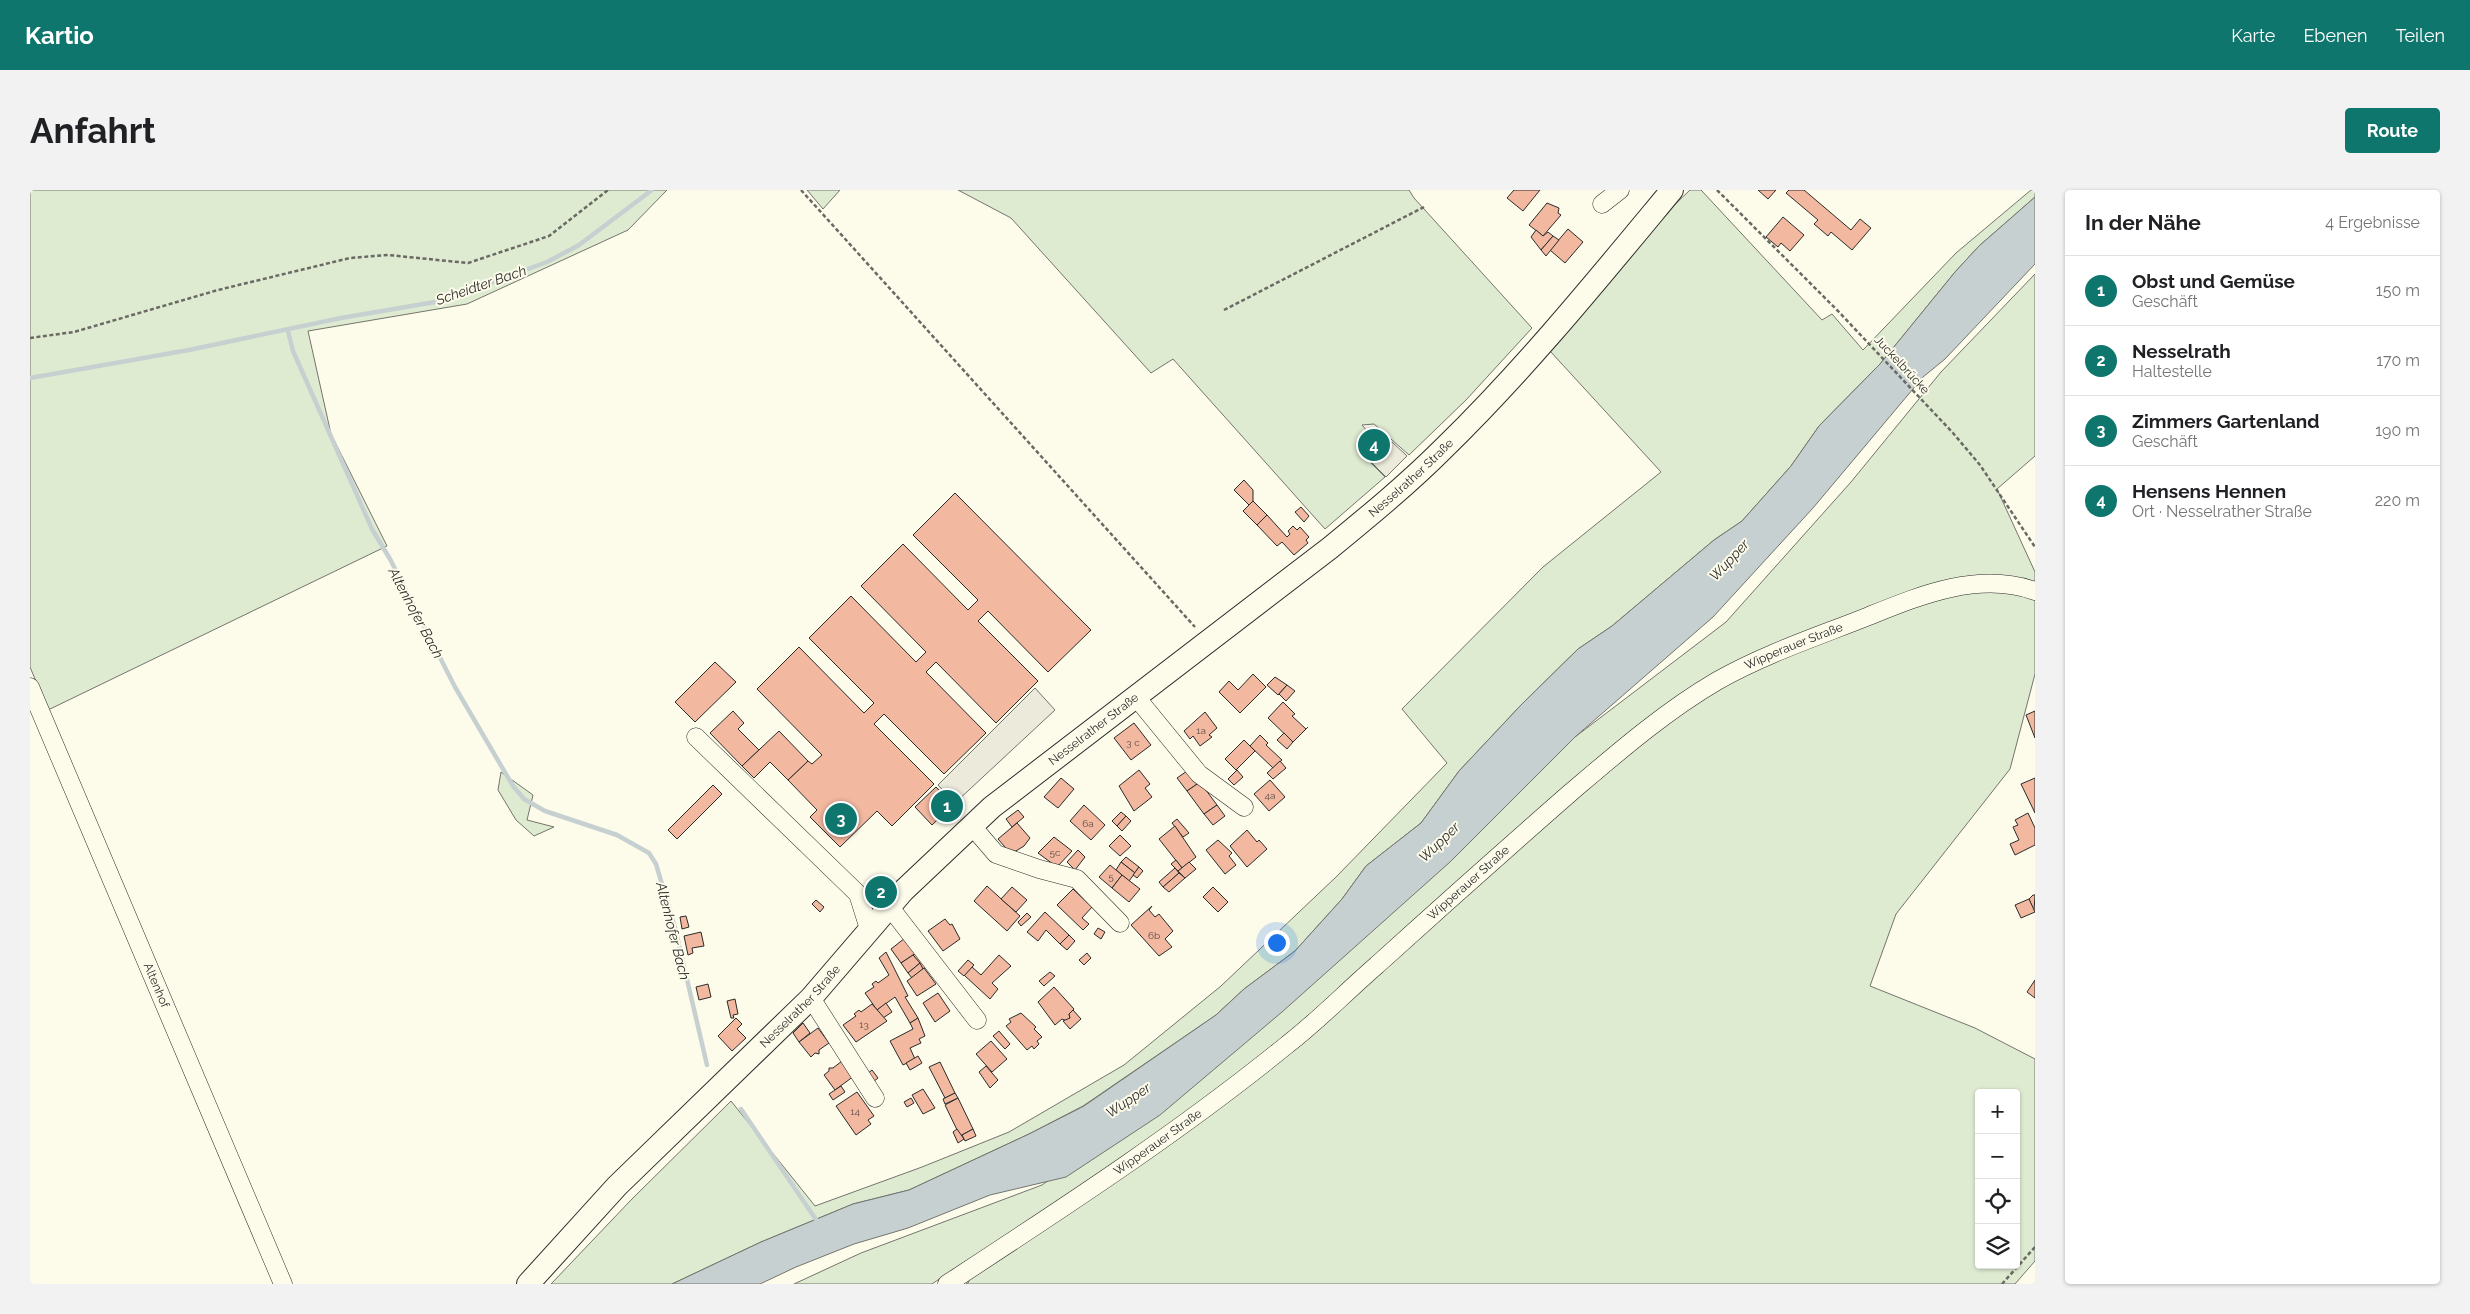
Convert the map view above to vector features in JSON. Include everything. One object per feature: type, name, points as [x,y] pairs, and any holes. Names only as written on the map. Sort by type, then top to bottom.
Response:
[{"type":"main road","name":"Nesselrather Straße","points":[[528,1284],[617,1186],[810,998],[889,906],[921,872],[992,807],[1330,548],[1384,504],[1444,448],[1553,330],[1672,190]]},
{"type":"street","points":[[1602,204],[1620,190]]},
{"type":"street","name":"Wipperauer Straße","points":[[947,1284],[1090,1191],[1291,1043],[1598,769],[1679,706],[1718,681],[1811,640],[1934,592],[1981,584],[2015,585],[2035,591]]},
{"type":"street","name":"Altenhof","points":[[30,687],[284,1284]]},
{"type":"street","points":[[1136,697],[1199,774],[1244,807]]},
{"type":"street","points":[[696,737],[858,894],[869,929]]},
{"type":"street","points":[[972,826],[996,854],[1039,869],[1078,879],[1120,922]]},
{"type":"street","points":[[889,906],[977,1020]]},
{"type":"street","points":[[810,998],[875,1098]]},
{"type":"path","points":[[30,338],[74,332],[218,290],[350,258],[388,255],[468,263],[549,236],[608,190]]},
{"type":"path","points":[[801,190],[1200,632]]},
{"type":"path","name":"Juckelbrücke","points":[[1717,190],[1838,311],[1953,433],[1980,465],[2035,547]]},
{"type":"path","points":[[1224,310],[1424,207]]},
{"type":"path","points":[[2002,1284],[2035,1247]]},
{"type":"green space","points":[[30,190],[667,190],[628,230],[467,304],[308,331],[331,434],[387,546],[48,710],[30,667]]},
{"type":"green space","points":[[807,190],[840,190],[823,209]]},
{"type":"green space","points":[[958,190],[1409,190],[1414,198],[1532,328],[1466,400],[1409,455],[1374,424],[1362,425],[1373,438],[1366,445],[1371,451],[1366,458],[1385,477],[1325,529],[1173,359],[1151,373],[1011,218]]},
{"type":"green space","points":[[1690,190],[1701,190],[1822,320],[1832,314],[1863,350],[1956,253],[2031,190],[2035,190],[2035,197],[1979,246],[1955,272],[1880,364],[1819,426],[1791,466],[1742,521],[1714,540],[1612,626],[1578,649],[1521,705],[1459,771],[1421,823],[1366,866],[1342,899],[1295,951],[1244,989],[1216,1015],[1083,1106],[1029,1134],[909,1190],[853,1204],[761,1242],[672,1284],[551,1284],[631,1200],[731,1101],[815,1206],[922,1167],[1009,1132],[1124,1065],[1221,986],[1336,877],[1447,763],[1402,709],[1543,567],[1661,472],[1550,351],[1669,210]]},
{"type":"green space","points":[[2035,274],[2035,456],[1997,489],[2035,572],[2035,674],[2010,769],[1896,914],[1870,986],[1975,1028],[2035,1059],[2035,1261],[2015,1284],[966,1284],[969,1282],[962,1264],[932,1284],[794,1284],[861,1253],[1042,1185],[1237,1044],[1575,737],[1726,622],[1851,482],[1941,372]]},
{"type":"green space","points":[[501,772],[533,795],[527,820],[554,827],[534,836],[516,820],[498,790]]},
{"type":"shaded area","points":[[1392,442],[1407,456],[1386,477],[1371,462]]},
{"type":"shaded area","points":[[1035,688],[1055,710],[955,803],[938,785]]},
{"type":"water","name":"Wupper","points":[[2035,197],[2035,264],[1945,359],[1923,377],[1813,508],[1713,617],[1575,737],[1450,862],[1282,1012],[1160,1115],[1066,1177],[990,1195],[908,1228],[854,1244],[796,1267],[760,1284],[672,1284],[761,1242],[853,1204],[909,1190],[1029,1134],[1084,1106],[1216,1015],[1244,989],[1295,951],[1342,899],[1366,866],[1421,823],[1459,771],[1521,705],[1578,649],[1612,626],[1714,540],[1742,521],[1791,466],[1819,426],[1880,364],[1955,272],[1979,246]]},
{"type":"building","points":[[1514,190],[1540,190],[1523,211],[1507,198]]},
{"type":"building","points":[[1758,190],[1776,190],[1768,199]]},
{"type":"building","points":[[1789,190],[1804,190],[1851,230],[1860,219],[1871,228],[1852,250],[1831,232],[1828,236],[1814,224],[1818,220],[1786,193]]},
{"type":"building","points":[[1547,203],[1559,208],[1558,213],[1561,215],[1543,236],[1529,225]]},
{"type":"building","points":[[1783,217],[1804,235],[1790,251],[1781,243],[1778,247],[1766,237]]},
{"type":"building","points":[[1568,229],[1583,242],[1565,263],[1550,250]]},
{"type":"building","points":[[1536,230],[1543,236],[1548,232],[1553,236],[1541,250],[1531,237]]},
{"type":"building","points":[[1553,236],[1559,240],[1546,256],[1541,250]]},
{"type":"building","points":[[1375,438],[1381,445],[1374,452],[1367,445]]},
{"type":"building","points":[[1244,480],[1253,490],[1253,501],[1249,505],[1234,490]]},
{"type":"building","points":[[955,493],[1091,630],[1048,672],[988,611],[978,621],[1038,681],[996,723],[936,662],[926,672],[986,733],[944,774],[884,714],[874,724],[934,784],[892,826],[877,811],[840,847],[810,817],[817,810],[788,780],[808,761],[812,764],[822,755],[757,689],[799,647],[864,713],[874,703],[809,638],[851,596],[916,662],[926,652],[861,586],[903,544],[968,610],[978,600],[913,535]]},
{"type":"building","points":[[1253,501],[1267,515],[1257,525],[1243,511]]},
{"type":"building","points":[[1301,507],[1309,516],[1304,522],[1295,512]]},
{"type":"building","points":[[1267,515],[1287,537],[1290,534],[1288,531],[1293,526],[1297,530],[1300,527],[1309,537],[1306,540],[1308,543],[1294,555],[1282,542],[1277,546],[1257,525]]},
{"type":"building","points":[[715,662],[736,682],[695,722],[675,702]]},
{"type":"building","points":[[1253,674],[1266,687],[1240,713],[1219,692],[1229,681],[1238,690]]},
{"type":"building","points":[[1275,677],[1287,685],[1278,695],[1267,685]]},
{"type":"building","points":[[1287,685],[1295,691],[1286,701],[1279,694]]},
{"type":"building","points":[[1283,702],[1295,714],[1292,716],[1306,729],[1293,742],[1268,718]]},
{"type":"building","points":[[733,711],[744,723],[738,729],[759,750],[742,766],[710,733]]},
{"type":"building","points":[[2035,711],[2035,738],[2026,715]]},
{"type":"building","points":[[1205,712],[1217,728],[1209,735],[1212,737],[1200,746],[1193,736],[1190,739],[1184,731]]},
{"type":"building","points":[[1134,723],[1151,745],[1131,760],[1114,738]]},
{"type":"building","points":[[779,731],[808,761],[788,780],[770,762],[754,778],[742,766]]},
{"type":"building","points":[[1284,733],[1293,742],[1287,749],[1277,740]]},
{"type":"building","points":[[1260,735],[1268,743],[1266,745],[1282,760],[1273,768],[1250,746]]},
{"type":"building","points":[[1244,740],[1255,751],[1236,770],[1225,759]]},
{"type":"building","points":[[1280,761],[1286,768],[1273,779],[1267,773]]},
{"type":"building","points":[[1190,769],[1200,782],[1187,791],[1177,778]]},
{"type":"building","points":[[1139,770],[1150,784],[1145,788],[1152,797],[1134,811],[1119,786]]},
{"type":"building","points":[[1237,770],[1243,777],[1234,785],[1228,779]]},
{"type":"building","points":[[1061,778],[1074,789],[1058,808],[1044,797]]},
{"type":"building","points":[[2035,778],[2035,813],[2021,784]]},
{"type":"building","points":[[1270,780],[1285,797],[1269,811],[1254,794]]},
{"type":"building","points":[[1200,782],[1217,805],[1204,814],[1187,791]]},
{"type":"building","points":[[713,785],[722,794],[677,839],[668,830]]},
{"type":"building","points":[[936,787],[953,805],[932,825],[915,807]]},
{"type":"building","points":[[1084,805],[1105,825],[1091,840],[1070,821]]},
{"type":"building","points":[[1217,805],[1225,816],[1213,825],[1204,814]]},
{"type":"building","points":[[1018,810],[1024,817],[1012,827],[1006,819]]},
{"type":"building","points":[[1121,812],[1126,816],[1117,826],[1112,821]]},
{"type":"building","points":[[2028,813],[2035,828],[2035,845],[2015,855],[2010,844],[2019,840],[2013,827],[2018,825],[2015,820]]},
{"type":"building","points":[[1126,816],[1131,821],[1122,831],[1117,826]]},
{"type":"building","points":[[1177,819],[1189,833],[1183,837],[1172,823]]},
{"type":"building","points":[[1017,823],[1030,838],[1024,846],[1011,854],[998,839]]},
{"type":"building","points":[[1175,826],[1196,857],[1182,868],[1159,839]]},
{"type":"building","points":[[1247,830],[1257,842],[1259,840],[1267,849],[1247,867],[1230,846]]},
{"type":"building","points":[[1120,835],[1131,846],[1120,856],[1109,846]]},
{"type":"building","points":[[1054,837],[1072,851],[1057,867],[1038,853]]},
{"type":"building","points":[[1218,840],[1232,853],[1229,856],[1236,865],[1225,874],[1206,850]]},
{"type":"building","points":[[1078,850],[1085,857],[1075,870],[1067,862]]},
{"type":"building","points":[[1126,857],[1139,867],[1135,873],[1121,862]]},
{"type":"building","points":[[1176,860],[1182,868],[1178,871],[1171,864]]},
{"type":"building","points":[[1121,862],[1135,873],[1129,881],[1116,870]]},
{"type":"building","points":[[1189,862],[1196,869],[1185,878],[1178,871]]},
{"type":"building","points":[[1110,865],[1122,875],[1112,888],[1099,877]]},
{"type":"building","points":[[1139,867],[1143,871],[1137,878],[1133,875]]},
{"type":"building","points":[[1175,868],[1179,873],[1163,887],[1159,882]]},
{"type":"building","points":[[1179,873],[1185,878],[1169,892],[1163,887]]},
{"type":"building","points":[[1122,875],[1140,889],[1129,902],[1112,888]]},
{"type":"building","points":[[987,886],[1020,916],[1007,931],[974,901]]},
{"type":"building","points":[[1012,887],[1027,900],[1016,912],[1001,899]]},
{"type":"building","points":[[1213,887],[1228,902],[1218,912],[1203,897]]},
{"type":"building","points":[[1073,889],[1092,907],[1082,918],[1089,924],[1083,930],[1057,905]]},
{"type":"building","points":[[2035,895],[2034,911],[2029,899]]},
{"type":"building","points":[[2029,899],[2035,912],[2021,918],[2015,905]]},
{"type":"building","points":[[816,900],[824,907],[820,912],[812,904]]},
{"type":"building","points":[[1152,906],[1149,910],[1155,917],[1159,914],[1173,931],[1165,939],[1172,947],[1159,956],[1131,925]]},
{"type":"building","points":[[1045,912],[1069,935],[1060,944],[1046,930],[1038,941],[1027,932]]},
{"type":"building","points":[[1027,913],[1031,917],[1021,926],[1018,922]]},
{"type":"building","points":[[686,916],[689,927],[682,929],[680,917]]},
{"type":"building","points":[[945,919],[950,925],[952,924],[960,939],[943,951],[928,931]]},
{"type":"building","points":[[1098,928],[1105,932],[1101,939],[1094,934]]},
{"type":"building","points":[[701,932],[704,946],[692,948],[693,953],[688,955],[684,936]]},
{"type":"building","points":[[1069,935],[1075,941],[1067,950],[1060,944]]},
{"type":"building","points":[[905,938],[916,953],[901,963],[891,949]]},
{"type":"building","points":[[886,952],[908,996],[905,997],[918,1018],[910,1023],[895,997],[877,1010],[865,993],[874,987],[872,984],[876,981],[878,983],[889,975],[879,958]]},
{"type":"building","points":[[916,953],[926,967],[923,969],[913,955]]},
{"type":"building","points":[[1087,953],[1091,958],[1084,965],[1079,960]]},
{"type":"building","points":[[913,955],[920,963],[908,973],[901,963]]},
{"type":"building","points":[[999,955],[1011,966],[992,983],[998,989],[990,999],[964,975],[972,967],[981,975]]},
{"type":"building","points":[[968,960],[974,965],[964,976],[958,971]]},
{"type":"building","points":[[920,963],[923,969],[912,978],[908,973]]},
{"type":"building","points":[[924,968],[936,984],[917,996],[907,981]]},
{"type":"building","points":[[1050,972],[1055,976],[1044,986],[1039,981]]},
{"type":"building","points":[[2035,980],[2035,998],[2027,992]]},
{"type":"building","points":[[708,984],[711,997],[699,1000],[696,987]]},
{"type":"building","points":[[1054,987],[1074,1009],[1069,1014],[1070,1018],[1067,1021],[1062,1019],[1055,1025],[1038,1002]]},
{"type":"building","points":[[938,993],[950,1011],[935,1022],[923,1003]]},
{"type":"building","points":[[735,999],[738,1014],[733,1015],[734,1018],[731,1018],[727,1001]]},
{"type":"building","points":[[886,1003],[892,1012],[883,1018],[877,1010]]},
{"type":"building","points":[[872,1004],[887,1021],[856,1042],[843,1025],[856,1016],[854,1014],[859,1010],[861,1012]]},
{"type":"building","points":[[1073,1010],[1081,1019],[1070,1029],[1063,1021],[1070,1018],[1069,1014]]},
{"type":"building","points":[[1021,1013],[1036,1027],[1034,1029],[1042,1037],[1037,1041],[1039,1044],[1034,1049],[1032,1046],[1027,1050],[1006,1026],[1011,1022],[1009,1019]]},
{"type":"building","points":[[736,1018],[742,1024],[737,1029],[746,1038],[732,1051],[718,1036]]},
{"type":"building","points":[[918,1018],[925,1036],[919,1039],[921,1043],[910,1048],[915,1059],[903,1065],[890,1041],[913,1029],[910,1023]]},
{"type":"building","points":[[803,1023],[810,1033],[799,1042],[793,1033]]},
{"type":"building","points":[[818,1028],[829,1043],[819,1050],[819,1054],[815,1053],[811,1057],[799,1042]]},
{"type":"building","points":[[999,1031],[1010,1044],[1005,1049],[993,1036]]},
{"type":"building","points":[[991,1041],[1007,1059],[992,1072],[976,1054]]},
{"type":"building","points":[[918,1056],[922,1063],[910,1070],[906,1063]]},
{"type":"building","points":[[842,1061],[854,1076],[835,1090],[824,1075],[829,1071],[829,1068],[833,1068]]},
{"type":"building","points":[[940,1062],[955,1093],[945,1098],[929,1067]]},
{"type":"building","points":[[986,1066],[998,1080],[990,1088],[979,1072]]},
{"type":"building","points":[[872,1070],[878,1078],[873,1082],[867,1074]]},
{"type":"building","points":[[841,1086],[845,1092],[833,1100],[829,1094]]},
{"type":"building","points":[[923,1089],[935,1108],[923,1114],[912,1095]]},
{"type":"building","points":[[857,1092],[874,1116],[868,1120],[871,1124],[856,1135],[836,1106]]},
{"type":"building","points":[[955,1093],[958,1098],[945,1104],[943,1099]]},
{"type":"building","points":[[911,1098],[914,1103],[907,1107],[904,1102]]},
{"type":"building","points":[[958,1098],[973,1129],[960,1136],[945,1105]]},
{"type":"building","points":[[957,1129],[964,1139],[958,1143],[953,1132]]},
{"type":"building","points":[[973,1129],[976,1136],[965,1141],[962,1135]]},
{"type":"waterway","name":"Scheidter Bach","points":[[30,378],[189,350],[341,318],[441,301],[547,262],[579,245],[652,190]]},
{"type":"waterway","name":"Altenhofer Bach","points":[[288,331],[293,351],[372,529],[390,559],[455,687],[513,786],[524,799],[545,811],[617,835],[649,853],[656,864],[675,928],[707,1065]]},
{"type":"waterway","name":"Altenhofer Bach","points":[[741,1109],[819,1224]]},
{"type":"place","name":"Hensens Hennen","points":[[1374,445]]},
{"type":"place","name":"Obst und Gemüse","points":[[947,806]]},
{"type":"place","name":"Zimmers Gartenland","points":[[841,819]]},
{"type":"place","name":"Nesselrath","points":[[881,892]]}]
